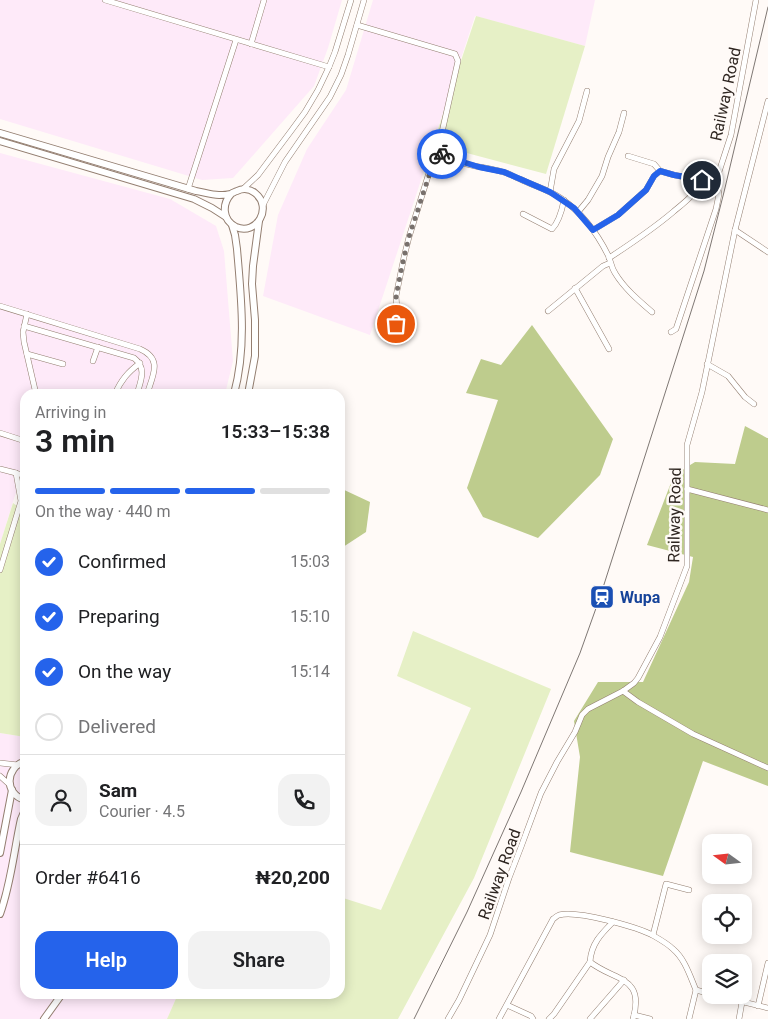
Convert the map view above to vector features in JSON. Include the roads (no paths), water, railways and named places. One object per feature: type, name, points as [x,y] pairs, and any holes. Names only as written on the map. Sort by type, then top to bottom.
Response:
[{"type":"street","points":[[105,0],[329,67]]},
{"type":"street","points":[[251,44],[264,0]]},
{"type":"street","points":[[235,389],[239,372],[242,337],[237,248],[232,225],[224,212],[225,205],[231,194],[243,189],[258,175],[305,112],[329,67],[351,0]]},
{"type":"street","points":[[263,205],[285,162],[330,97],[341,75],[364,0]]},
{"type":"street","name":"Railway Road","points":[[670,332],[676,329],[716,209],[718,194],[716,181],[731,135],[756,0]]},
{"type":"street","points":[[357,25],[455,54],[457,65],[440,141],[441,152],[450,158],[504,172],[564,200],[578,212],[593,230],[615,273],[627,289],[652,312]]},
{"type":"street","points":[[188,189],[236,40]]},
{"type":"street","points":[[550,192],[554,169],[579,122],[587,91]]},
{"type":"street","name":"Railway Road","points":[[448,1019],[490,935],[541,793],[557,762],[575,732],[582,715],[594,706],[623,691],[638,678],[660,638],[687,566],[687,445],[702,392],[735,230],[768,101]]},
{"type":"street","points":[[578,212],[588,200],[602,176],[619,132],[624,113]]},
{"type":"street","points":[[0,133],[188,189],[217,195],[231,194]]},
{"type":"street","points":[[0,142],[194,199],[226,217]]},
{"type":"street","points":[[396,324],[396,296],[409,237],[434,160],[438,155],[443,154]]},
{"type":"street","points":[[628,156],[654,164],[660,171],[674,175],[710,182],[716,181]]},
{"type":"street","points":[[593,230],[618,215],[646,190],[654,176],[660,171]]},
{"type":"street","points":[[548,311],[610,260],[648,233],[686,202],[698,189],[702,180]]},
{"type":"street","points":[[243,189],[254,192],[260,198],[263,205],[253,266],[255,356],[249,389]]},
{"type":"street","points":[[523,214],[552,229],[559,218],[564,200]]},
{"type":"street","points":[[232,225],[250,228],[259,221]]},
{"type":"street","points":[[735,230],[768,252]]},
{"type":"street","points":[[575,288],[609,349]]},
{"type":"street","points":[[0,306],[147,352],[155,364],[149,389]]},
{"type":"street","points":[[27,314],[23,332],[24,342],[35,389]]},
{"type":"street","points":[[24,326],[134,358],[140,363],[143,373],[138,389]]},
{"type":"street","points":[[94,361],[98,347]]},
{"type":"street","points":[[27,354],[63,364]]},
{"type":"street","points":[[117,389],[125,375],[140,363]]},
{"type":"street","points":[[707,364],[728,376],[745,397],[754,404]]},
{"type":"street","points":[[0,433],[20,439]]},
{"type":"street","points":[[0,470],[20,474]]},
{"type":"street","points":[[16,473],[20,487]]},
{"type":"street","points":[[687,489],[768,510]]},
{"type":"street","points":[[0,570],[20,507]]},
{"type":"street","points":[[623,691],[638,702],[693,734],[768,768]]},
{"type":"street","points":[[0,763],[18,765]]},
{"type":"street","points":[[0,853],[11,788],[11,774],[18,765]]},
{"type":"street","points":[[0,776],[20,797]]},
{"type":"street","points":[[0,914],[4,904],[20,824]]},
{"type":"street","points":[[653,935],[666,884],[689,890]]},
{"type":"street","points":[[499,1019],[553,920],[561,915],[594,918],[628,926],[653,935],[671,947],[679,955],[696,990],[689,1019]]},
{"type":"street","points":[[548,1019],[554,1014],[590,962],[598,937],[613,922]]},
{"type":"street","points":[[590,962],[624,980],[634,988],[637,1002],[634,1017],[650,1019]]},
{"type":"street","points":[[758,1006],[768,963]]},
{"type":"street","points":[[590,1019],[624,980]]},
{"type":"street","points":[[696,990],[702,992]]},
{"type":"street","points":[[44,1019],[58,999]]},
{"type":"street","points":[[739,1019],[742,1004]]},
{"type":"street","points":[[750,1004],[768,1008]]},
{"type":"street","points":[[507,1005],[531,1016],[533,1019]]},
{"type":"tram line","points":[[414,1019],[467,912],[521,792],[580,653],[600,597],[704,271],[768,7]]},
{"type":"place","name":"Wupa","points":[[602,597]]}]
